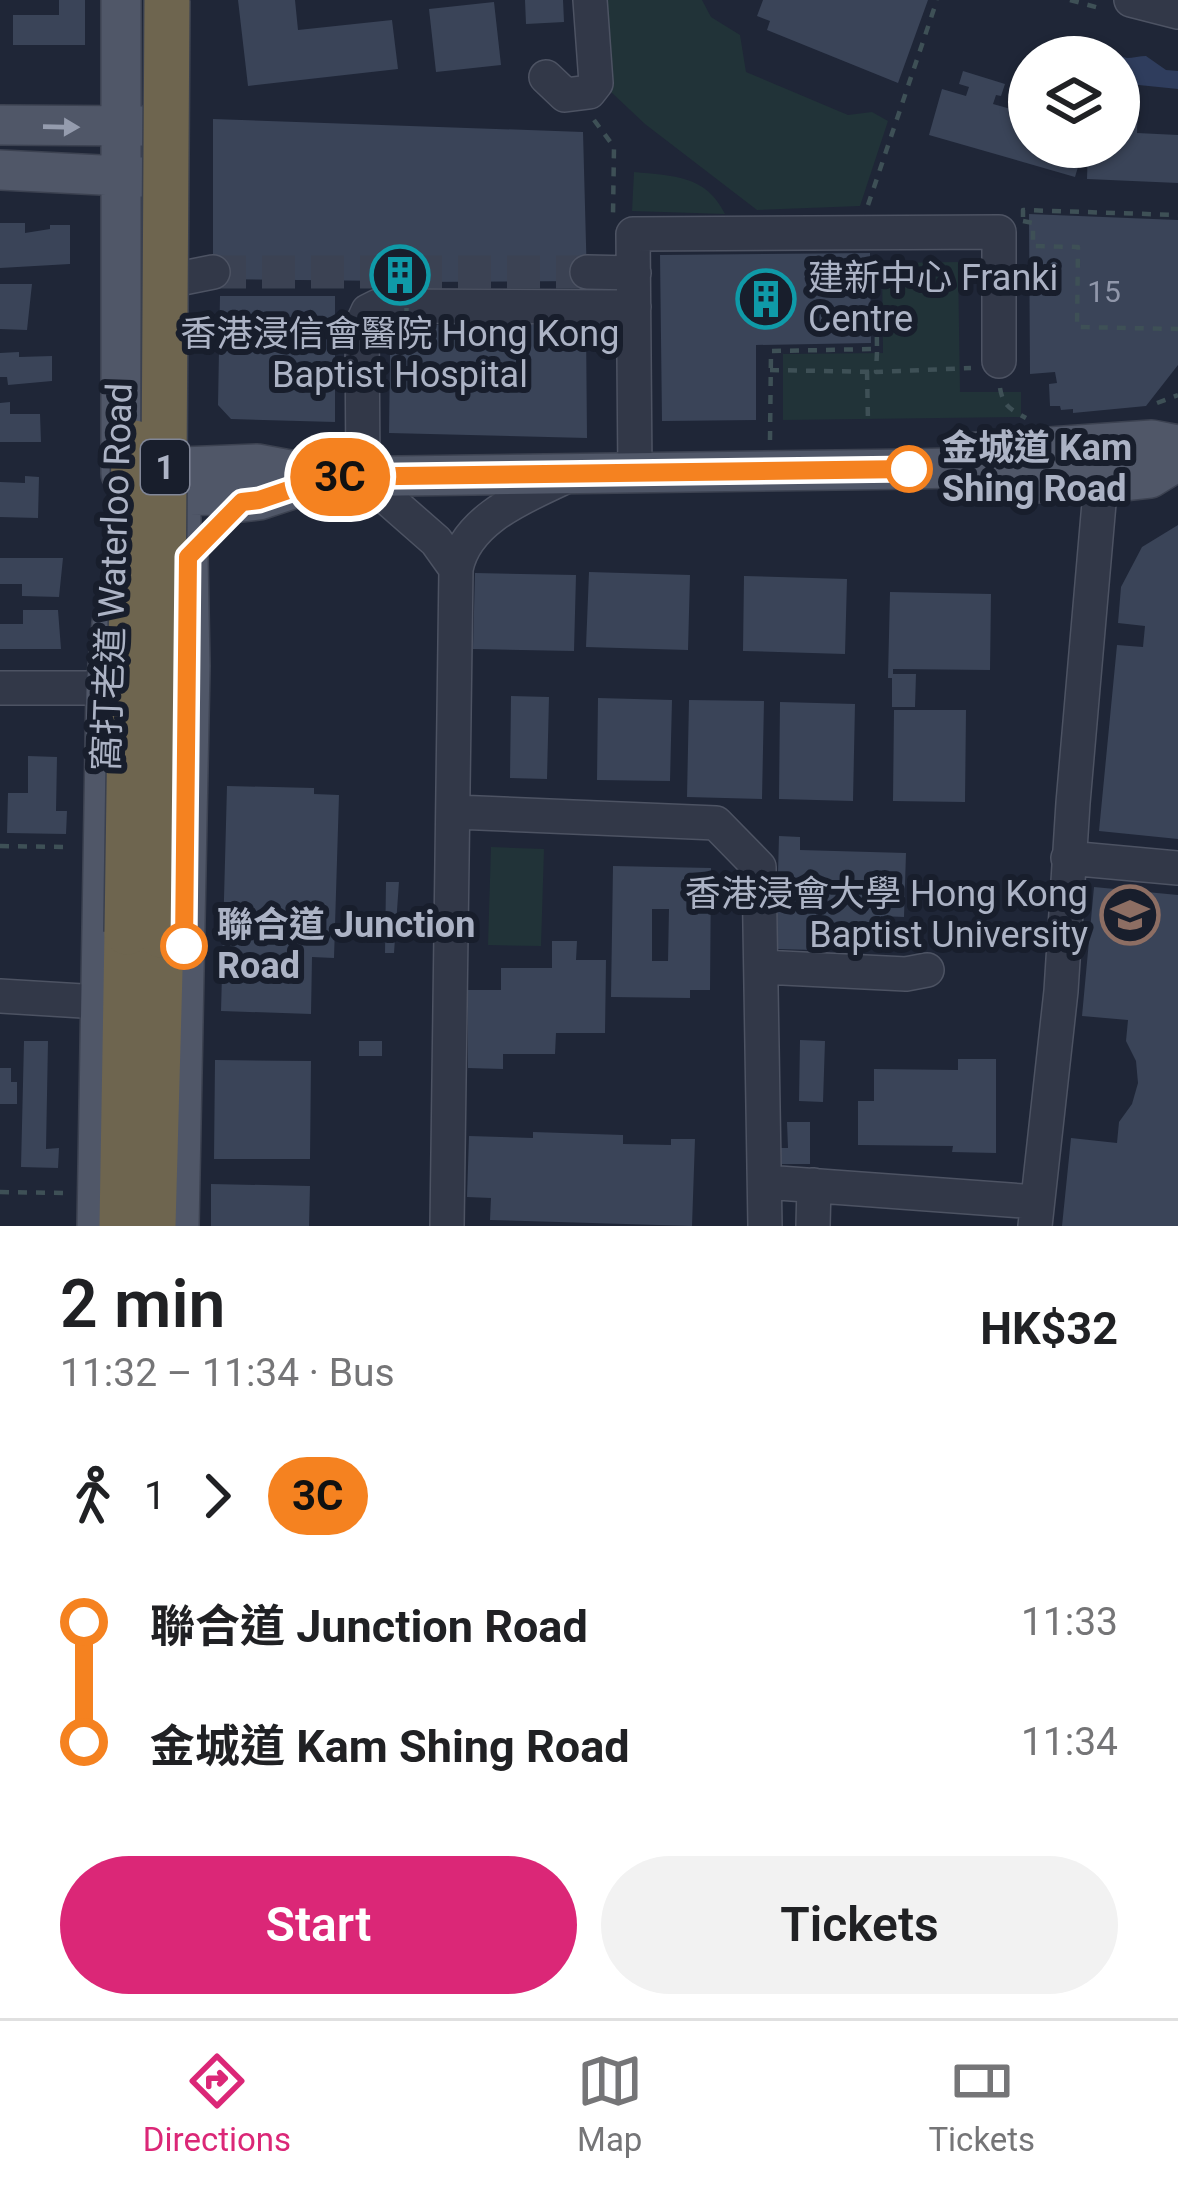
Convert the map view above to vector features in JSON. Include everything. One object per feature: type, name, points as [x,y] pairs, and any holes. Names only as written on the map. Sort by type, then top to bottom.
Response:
[{"type":"highway","name":"窩打老道 Waterloo Road","points":[[139,0],[144,933],[153,1226]]},
{"type":"highway","name":"窩打老道 Waterloo Road","points":[[122,1226],[144,933],[167,0]]},
{"type":"main road","name":"窩打老道 Waterloo Road","points":[[87,1210],[120,483],[121,0]]},
{"type":"main road","name":"窩打老道 Waterloo Road","points":[[179,1226],[190,665],[181,481],[198,275],[184,178],[184,0]]},
{"type":"main road","points":[[0,125],[186,126]]},
{"type":"main road","points":[[0,170],[184,178]]},
{"type":"main road","points":[[120,483],[181,481],[256,464],[345,477],[951,468],[976,483],[1104,465],[1152,440],[1178,445]]},
{"type":"main road","points":[[1104,465],[1150,478],[1178,460]]},
{"type":"main road","points":[[181,481],[242,502],[345,477]]},
{"type":"main road","points":[[188,557],[242,502]]},
{"type":"main road","points":[[108,674],[144,638],[160,639],[190,665]]},
{"type":"street","points":[[546,77],[566,95],[577,97],[596,83],[590,0]]},
{"type":"street","points":[[1131,0],[1178,12]]},
{"type":"street","points":[[634,474],[633,234],[999,232],[992,375]]},
{"type":"street","points":[[587,272],[634,290]]},
{"type":"street","points":[[456,568],[436,542],[345,477],[362,324],[368,311],[378,306],[634,290]]},
{"type":"street","points":[[765,1182],[1036,1214],[1061,991],[1068,858],[1104,465]]},
{"type":"street","points":[[447,1226],[456,568],[467,542],[490,517],[572,474]]},
{"type":"street","points":[[0,688],[108,674]]},
{"type":"street","points":[[455,812],[716,823],[759,867],[766,1226]]},
{"type":"street","points":[[1068,858],[1178,868]]},
{"type":"street","points":[[761,968],[905,974],[927,970]]},
{"type":"street","points":[[0,996],[99,1002]]},
{"type":"street","points":[[813,1226],[814,1185]]},
{"type":"path","points":[[863,218],[937,0]]},
{"type":"path","points":[[577,97],[614,147],[616,226]]},
{"type":"path","points":[[1023,210],[1178,215]]},
{"type":"path","points":[[1029,221],[1033,223],[1033,246],[1078,247],[1077,327],[1178,329]]},
{"type":"path","points":[[875,248],[876,372]]},
{"type":"path","points":[[406,335],[407,282]]},
{"type":"path","points":[[770,440],[770,351],[877,349]]},
{"type":"path","points":[[770,370],[976,368],[992,375],[1002,401],[1034,428]]},
{"type":"path","points":[[867,371],[868,423]]},
{"type":"path","points":[[1157,403],[1178,395]]},
{"type":"path","points":[[0,846],[82,848]]},
{"type":"path","points":[[0,1192],[87,1210]]},
{"type":"shaded area","points":[[605,0],[702,0],[711,17],[740,35],[746,72],[848,115],[872,112],[888,121],[860,206],[757,210],[645,124],[611,92]]},
{"type":"shaded area","points":[[634,172],[698,185],[725,214],[632,211]]},
{"type":"shaded area","points":[[958,262],[960,392],[1021,392],[1021,417],[783,420],[783,354],[883,353],[882,263]]},
{"type":"shaded area","points":[[491,847],[544,849],[541,946],[488,945]]},
{"type":"water","points":[[1140,57],[1178,71],[1178,89],[1140,85]]},
{"type":"building","points":[[59,0],[85,0],[85,45],[13,45],[13,15],[59,15]]},
{"type":"building","points":[[238,0],[295,0],[298,30],[392,20],[398,69],[248,86]]},
{"type":"building","points":[[525,0],[563,0],[564,22],[526,24]]},
{"type":"building","points":[[763,0],[928,0],[898,83],[767,30],[770,21],[757,16]]},
{"type":"building","points":[[494,2],[501,65],[436,72],[429,9]]},
{"type":"building","points":[[963,71],[1005,84],[993,104],[1008,108],[1008,158],[929,135],[942,89],[966,96],[969,87],[959,84]]},
{"type":"building","name":"香港浸信會醫院 Hong Kong Baptist Hospital","points":[[213,119],[583,132],[587,281],[415,282],[414,325],[586,324],[587,438],[389,433],[391,281],[213,279]]},
{"type":"building","points":[[1140,133],[1178,135],[1178,183],[1087,179],[1087,168],[1140,168]]},
{"type":"building","points":[[1044,168],[1078,168],[1075,177]]},
{"type":"building","points":[[1029,214],[1178,220],[1178,365],[1146,406],[1061,410],[1050,406],[1049,384],[1057,383],[1055,372],[1030,374]]},
{"type":"building","points":[[0,223],[25,223],[25,233],[70,225],[70,264],[0,268]]},
{"type":"building","name":"建新中心 Franki Centre","points":[[870,253],[871,343],[756,345],[756,420],[662,421],[660,255]]},
{"type":"building","points":[[0,284],[32,284],[27,330],[0,329]]},
{"type":"building","points":[[220,296],[335,296],[335,422],[231,419],[218,405]]},
{"type":"building","points":[[19,352],[19,357],[52,356],[52,381],[8,385],[7,377],[0,377],[0,353]]},
{"type":"building","points":[[10,402],[10,414],[40,414],[41,442],[0,442],[0,403]]},
{"type":"building","points":[[25,476],[39,477],[38,518],[0,517],[0,482],[25,483]]},
{"type":"building","points":[[1178,525],[1178,839],[1099,831],[1117,645],[1143,647],[1145,626],[1118,623],[1121,587],[1142,547]]},
{"type":"building","points":[[0,558],[63,558],[59,597],[22,596],[22,584],[0,584]]},
{"type":"building","points":[[589,572],[690,575],[688,650],[586,647]]},
{"type":"building","points":[[475,573],[576,575],[574,651],[473,649]]},
{"type":"building","points":[[744,576],[847,579],[845,654],[743,651]]},
{"type":"building","points":[[890,592],[991,594],[990,670],[893,669],[893,674],[916,674],[915,707],[892,707]]},
{"type":"building","points":[[23,610],[58,610],[61,649],[0,649],[0,624],[23,624]]},
{"type":"building","points":[[511,696],[549,697],[547,779],[510,778]]},
{"type":"building","points":[[598,698],[672,700],[670,781],[597,780]]},
{"type":"building","points":[[689,700],[764,701],[762,799],[687,797]]},
{"type":"building","points":[[780,702],[855,704],[853,801],[779,799]]},
{"type":"building","points":[[894,710],[966,710],[965,802],[893,801]]},
{"type":"building","points":[[28,756],[57,757],[56,811],[67,811],[66,834],[7,833],[8,793],[28,793]]},
{"type":"building","points":[[227,786],[314,788],[314,794],[339,795],[334,958],[312,957],[311,1014],[221,1011]]},
{"type":"building","points":[[779,836],[800,837],[800,850],[906,853],[904,917],[881,916],[881,927],[814,926],[813,950],[776,949]]},
{"type":"building","points":[[613,866],[711,868],[710,990],[690,990],[690,998],[611,997]],"holes":[[[652,909],[669,909],[668,961],[652,961]]]},
{"type":"building","points":[[386,882],[399,882],[394,953],[385,953]]},
{"type":"building","points":[[1094,887],[1178,895],[1178,1226],[1062,1226],[1071,1138],[1117,1143],[1119,1122],[1132,1104],[1138,1083],[1136,1061],[1126,1041],[1128,1020],[1082,1016]]},
{"type":"building","points":[[552,941],[577,941],[576,960],[606,960],[605,1033],[556,1033],[555,1054],[503,1054],[503,1069],[468,1068],[468,990],[501,990],[501,968],[552,968]]},
{"type":"building","points":[[800,1040],[825,1041],[823,1102],[799,1101]]},
{"type":"building","points":[[24,1041],[48,1041],[46,1149],[59,1148],[58,1168],[21,1167]]},
{"type":"building","points":[[359,1041],[382,1041],[382,1056],[359,1056]]},
{"type":"building","points":[[958,1059],[996,1059],[996,1153],[952,1152],[953,1146],[858,1145],[858,1101],[874,1101],[874,1069],[958,1070]]},
{"type":"building","points":[[215,1060],[311,1061],[310,1159],[214,1159]]},
{"type":"building","points":[[0,1068],[11,1068],[11,1082],[17,1082],[17,1104],[0,1104]]},
{"type":"building","points":[[787,1122],[810,1122],[810,1164],[775,1164],[775,1148],[788,1148]]},
{"type":"building","points":[[533,1132],[623,1135],[623,1144],[671,1145],[671,1139],[695,1139],[692,1226],[490,1220],[491,1198],[467,1197],[469,1136],[533,1138]]},
{"type":"building","points":[[211,1184],[310,1186],[309,1226],[211,1226]]},
{"type":"tunnel","points":[[213,272],[587,272]]},
{"type":"bus line","name":"3C","points":[[184,946],[188,557],[242,502],[327,477],[909,469]]},
{"type":"place","name":"香港浸信會醫院 Hong Kong Baptist Hospital","points":[[400,275]]},
{"type":"place","name":"建新中心 Franki Centre","points":[[766,299]]},
{"type":"place","name":"金城道 Kam Shing Road","points":[[909,469]]},
{"type":"place","name":"香港浸會大學 Hong Kong Baptist University","points":[[1130,915]]},
{"type":"place","name":"聯合道 Junction Road","points":[[184,946]]}]
